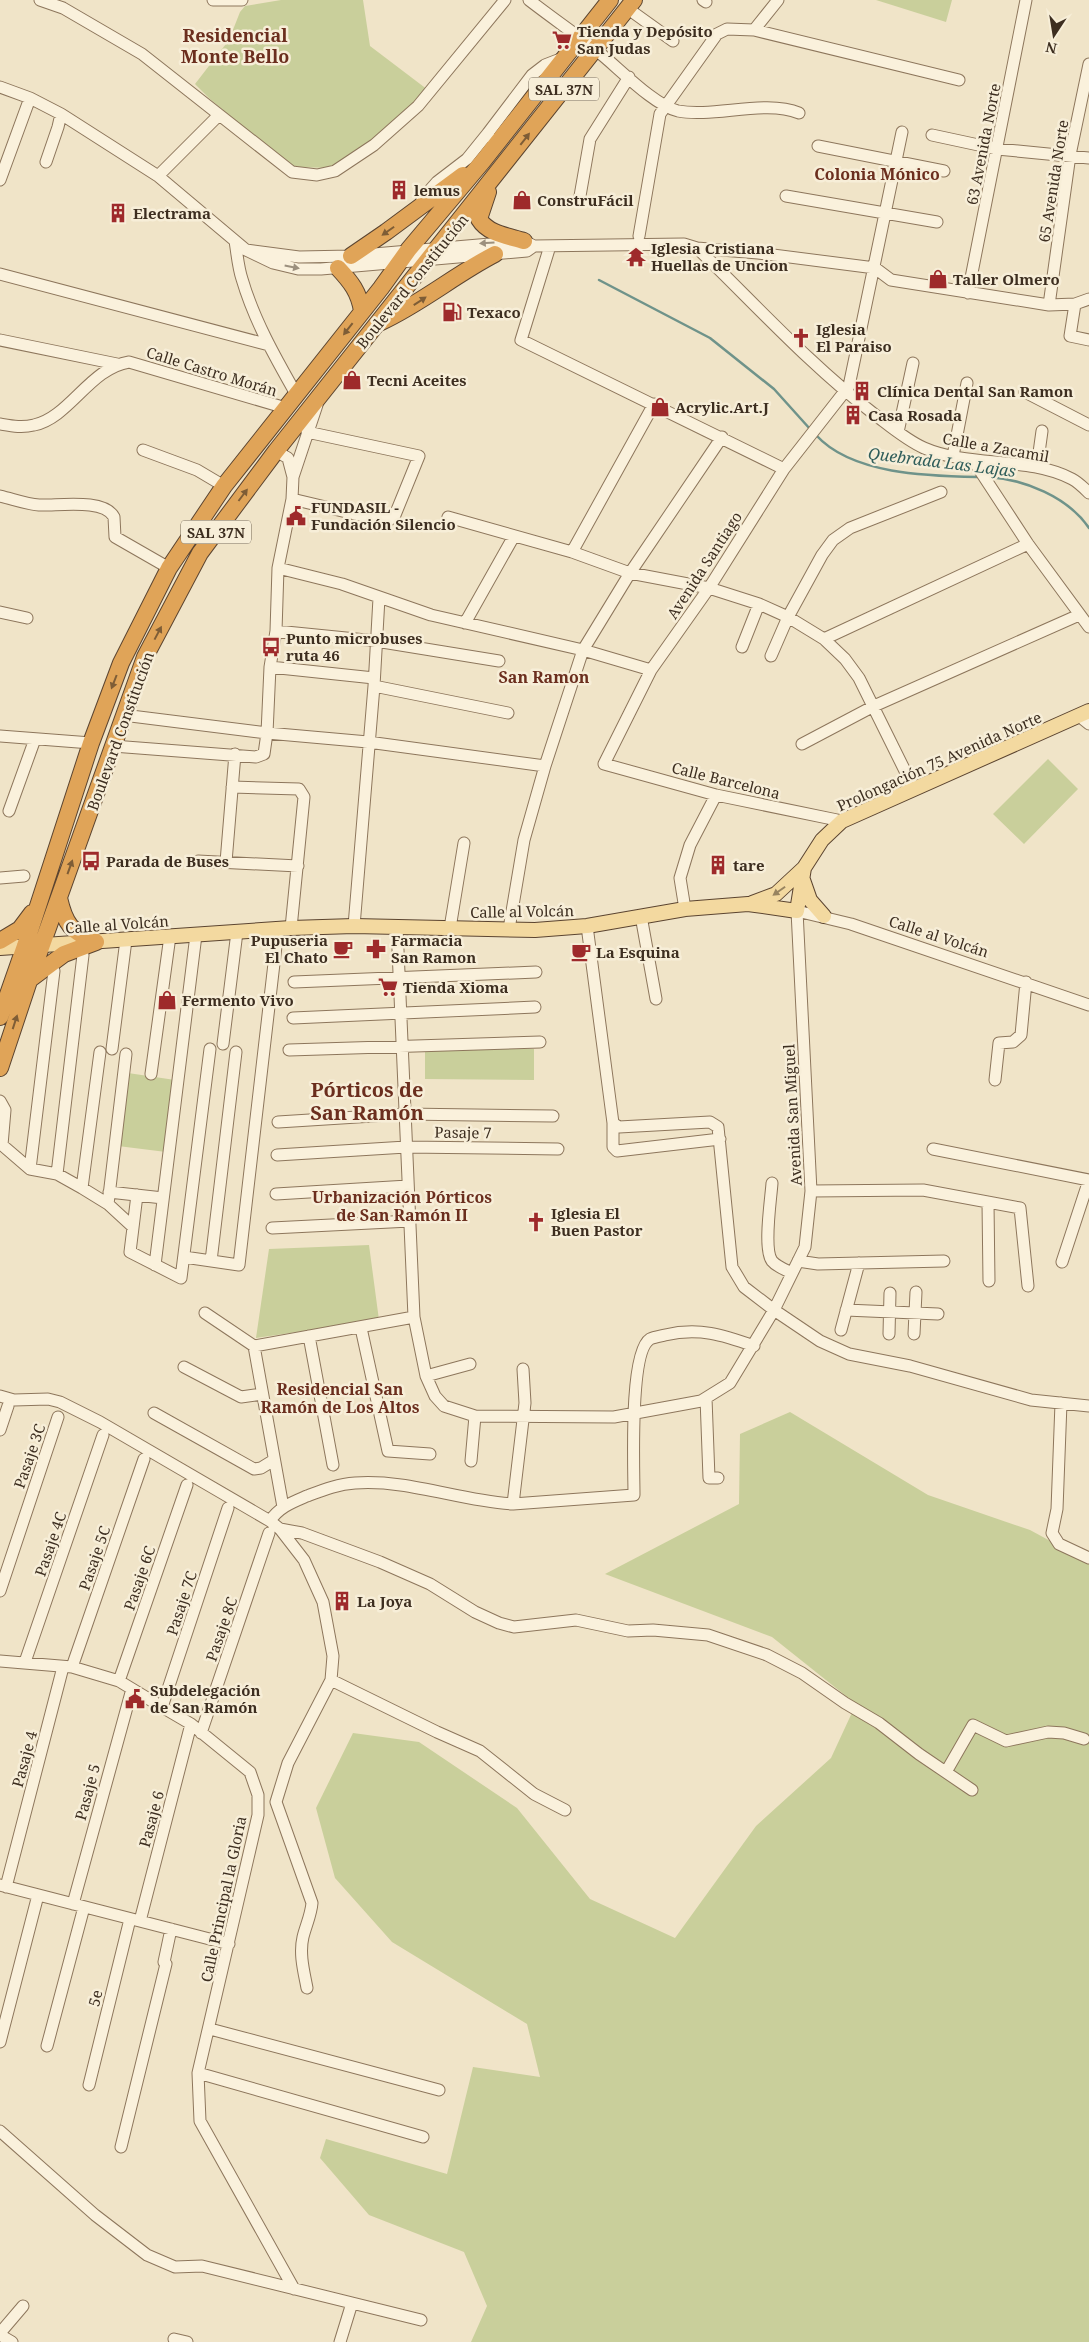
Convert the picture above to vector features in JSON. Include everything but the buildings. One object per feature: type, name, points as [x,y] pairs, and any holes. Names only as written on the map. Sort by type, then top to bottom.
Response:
[{"type":"highway","name":"Boulevard Constitución","points":[[0,1016],[42,895],[91,743],[121,663],[169,568],[224,486],[400,264],[409,249],[483,161],[492,138],[564,57],[599,8],[610,0]]},
{"type":"highway","name":"Boulevard Constitución","points":[[0,1068],[29,980],[145,657],[200,553],[276,451],[429,261],[630,4]]},
{"type":"highway","points":[[351,256],[483,161]]},
{"type":"highway","points":[[494,178],[479,219],[489,230],[529,243]]},
{"type":"highway","points":[[377,324],[408,309],[462,271],[495,254]]},
{"type":"highway","points":[[338,268],[355,287],[360,296],[362,311]]},
{"type":"highway","points":[[0,940],[20,930],[29,919],[42,895]]},
{"type":"highway","points":[[59,898],[63,914],[70,927],[79,935],[96,942]]},
{"type":"highway","points":[[29,980],[64,954],[96,942]]},
{"type":"highway","points":[[0,971],[11,984]]},
{"type":"main road","name":"Prolongación 75 Avenida Norte","points":[[798,910],[803,873],[822,840],[842,821],[1086,717]]},
{"type":"main road","points":[[748,904],[776,894],[803,873],[810,900],[824,916]]},
{"type":"main road","name":"Calle al Volcán","points":[[0,948],[284,928],[354,926],[535,930],[587,926],[685,909],[748,904],[798,910]]},
{"type":"street","points":[[40,0],[65,4],[142,54],[292,172],[317,175],[335,171],[374,145],[418,106],[505,0]]},
{"type":"street","points":[[213,0],[242,0]]},
{"type":"street","points":[[529,0],[595,49],[664,106],[691,112],[774,109],[791,110],[799,113]]},
{"type":"street","points":[[754,30],[778,0]]},
{"type":"street","name":"63 Avenida Norte","points":[[968,293],[1026,0]]},
{"type":"street","points":[[630,4],[673,41]]},
{"type":"street","points":[[639,236],[657,123],[664,106],[717,34],[727,29],[754,30],[959,80]]},
{"type":"street","name":"65 Avenida Norte","points":[[1049,305],[1070,155],[1089,64]]},
{"type":"street","points":[[580,196],[590,139],[629,77]]},
{"type":"street","points":[[0,87],[30,98],[61,114],[158,176],[246,250],[273,263],[298,269],[400,264],[527,251],[529,243]]},
{"type":"street","points":[[0,180],[30,98]]},
{"type":"street","points":[[46,162],[61,114]]},
{"type":"street","points":[[158,176],[219,115]]},
{"type":"street","points":[[846,392],[853,371],[902,132]]},
{"type":"street","points":[[932,135],[997,149],[1089,158]]},
{"type":"street","points":[[413,213],[438,182],[492,138]]},
{"type":"street","points":[[818,146],[944,172]]},
{"type":"street","points":[[786,196],[937,222]]},
{"type":"street","points":[[235,241],[241,277],[269,345],[296,394]]},
{"type":"street","points":[[246,250],[299,257],[351,256],[409,249],[529,243],[550,246],[670,244],[875,268],[891,280],[1049,305],[1075,304],[1089,298]]},
{"type":"street","points":[[550,246],[521,340],[784,469]]},
{"type":"street","name":"Calle a Zacamil","points":[[697,248],[846,392],[898,432],[924,448],[953,456],[1037,467],[1072,479],[1089,493]]},
{"type":"street","points":[[0,274],[269,345]]},
{"type":"street","points":[[1075,304],[1070,336],[1089,340]]},
{"type":"street","name":"Calle Castro Morán","points":[[0,340],[117,364],[129,362],[148,366],[286,408]]},
{"type":"street","points":[[898,432],[913,363]]},
{"type":"street","points":[[0,424],[20,427],[37,425],[54,415],[104,372],[117,364]]},
{"type":"street","points":[[953,456],[967,383]]},
{"type":"street","name":"Avenida Santiago","points":[[604,764],[652,670],[709,588],[784,469],[846,392]]},
{"type":"street","points":[[1025,392],[1089,425]]},
{"type":"street","points":[[113,746],[262,756],[267,733],[270,667],[276,631],[278,568],[292,499],[293,477],[319,399]]},
{"type":"street","points":[[572,552],[654,404]]},
{"type":"street","points":[[1037,467],[1042,431]]},
{"type":"street","points":[[292,499],[380,520],[389,520],[395,515],[419,456],[308,432]]},
{"type":"street","points":[[509,929],[524,840],[545,766],[583,650],[630,573],[722,437]]},
{"type":"street","points":[[143,450],[197,470],[224,486]]},
{"type":"street","points":[[276,451],[288,458],[293,477]]},
{"type":"street","points":[[973,460],[1028,544],[1089,627]]},
{"type":"street","points":[[771,656],[788,617],[822,555],[833,540],[850,528],[941,492]]},
{"type":"street","points":[[0,496],[36,505],[82,505],[102,508],[114,517],[115,537],[169,568]]},
{"type":"street","points":[[448,517],[572,552],[630,573],[709,588],[759,604],[788,617],[824,639],[845,659],[859,678],[914,789]]},
{"type":"street","points":[[465,623],[514,536]]},
{"type":"street","points":[[824,639],[1028,544]]},
{"type":"street","points":[[278,568],[342,584],[431,615],[583,650],[652,670]]},
{"type":"street","points":[[354,926],[379,598]]},
{"type":"street","points":[[742,647],[759,604]]},
{"type":"street","points":[[0,612],[27,618]]},
{"type":"street","points":[[802,744],[874,706],[1079,615]]},
{"type":"street","points":[[276,631],[376,641],[499,661]]},
{"type":"street","points":[[270,667],[374,682],[508,713]]},
{"type":"street","points":[[123,715],[267,733],[368,742],[545,766]]},
{"type":"street","points":[[0,736],[91,743]]},
{"type":"street","points":[[9,811],[35,739]]},
{"type":"street","points":[[226,862],[235,754]]},
{"type":"street","name":"Calle Barcelona","points":[[604,764],[716,795],[842,821]]},
{"type":"street","points":[[184,1257],[239,1265],[284,928],[298,866],[303,792],[299,789],[232,787]]},
{"type":"street","points":[[685,909],[680,878],[690,845],[716,795]]},
{"type":"street","points":[[450,928],[464,843]]},
{"type":"street","points":[[198,861],[298,866]]},
{"type":"street","points":[[0,878],[24,876]]},
{"type":"street","name":"Calle al Volcán","points":[[798,910],[824,916],[1026,982],[1089,1005]]},
{"type":"street","name":"Avenida San Miguel","points":[[397,927],[414,1317],[426,1376],[435,1396],[444,1406],[475,1416],[614,1417],[701,1401],[730,1382],[754,1346],[774,1310],[805,1247],[811,1191],[798,910]]},
{"type":"street","points":[[641,916],[656,999]]},
{"type":"street","points":[[587,926],[612,1123],[613,1147],[617,1150],[720,1139]]},
{"type":"street","points":[[224,1044],[237,932]]},
{"type":"street","points":[[155,1265],[196,935]]},
{"type":"street","points":[[150,1074],[170,936]]},
{"type":"street","points":[[112,1049],[126,940]]},
{"type":"street","points":[[57,1174],[83,955]]},
{"type":"street","points":[[30,1169],[54,972]]},
{"type":"street","points":[[294,982],[536,972]]},
{"type":"street","points":[[995,1080],[999,1043],[1013,1042],[1021,1035],[1026,982]]},
{"type":"street","points":[[293,1018],[535,1007]]},
{"type":"street","points":[[289,1050],[540,1042]]},
{"type":"street","points":[[137,1196],[130,1252],[181,1278],[210,1049]]},
{"type":"street","points":[[82,1188],[100,1052]]},
{"type":"street","points":[[211,1261],[236,1052]]},
{"type":"street","points":[[108,1204],[126,1054]]},
{"type":"street","points":[[0,1101],[5,1110],[2,1145],[30,1169],[57,1174],[108,1204],[133,1227]]},
{"type":"street","points":[[278,1122],[405,1114],[554,1116]]},
{"type":"street","points":[[612,1123],[619,1127],[710,1122],[718,1127],[732,1267],[744,1287],[820,1341],[849,1354],[910,1366],[1031,1400],[1089,1406]]},
{"type":"street","name":"Pasaje 7","points":[[278,1155],[406,1147],[558,1149]]},
{"type":"street","points":[[933,1149],[1089,1180],[1062,1262]]},
{"type":"street","points":[[772,1183],[768,1249],[771,1260],[777,1266],[792,1273]]},
{"type":"street","points":[[276,1194],[408,1186]]},
{"type":"street","points":[[811,1191],[923,1190],[1020,1208],[1028,1286]]},
{"type":"street","points":[[109,1192],[163,1198]]},
{"type":"street","points":[[988,1203],[989,1281]]},
{"type":"street","points":[[272,1228],[410,1221]]},
{"type":"street","points":[[798,1260],[818,1264],[944,1261]]},
{"type":"street","points":[[840,1330],[860,1263]]},
{"type":"street","points":[[914,1334],[916,1292]]},
{"type":"street","points":[[889,1334],[890,1293]]},
{"type":"street","points":[[846,1310],[938,1314]]},
{"type":"street","points":[[205,1313],[254,1346],[414,1317]]},
{"type":"street","points":[[360,1328],[388,1451],[430,1454]]},
{"type":"street","points":[[270,1521],[284,1507],[332,1487],[363,1482],[422,1488],[513,1504],[634,1495],[634,1413],[638,1361],[641,1349],[650,1339],[673,1333],[706,1332],[716,1333],[754,1346]]},
{"type":"street","points":[[309,1336],[333,1465]]},
{"type":"street","points":[[254,1346],[284,1507]]},
{"type":"street","points":[[426,1376],[470,1364]]},
{"type":"street","points":[[184,1367],[241,1397],[262,1394]]},
{"type":"street","points":[[513,1504],[524,1417],[523,1369]]},
{"type":"street","points":[[0,1396],[14,1400],[48,1399],[60,1402],[100,1422],[270,1521],[274,1531],[304,1560],[323,1602],[334,1664],[331,1680],[288,1763],[276,1802],[312,1902],[311,1914],[303,1938],[302,1951],[307,1988]]},
{"type":"street","points":[[706,1398],[709,1478],[718,1478]]},
{"type":"street","points":[[1061,1403],[1057,1509],[1052,1533],[1059,1544],[1089,1558]]},
{"type":"street","points":[[0,1430],[8,1406]]},
{"type":"street","points":[[154,1413],[254,1469],[261,1468],[274,1460]]},
{"type":"street","points":[[471,1461],[475,1416]]},
{"type":"street","name":"Pasaje 3C","points":[[0,1591],[58,1417]]},
{"type":"street","name":"Pasaje 4C","points":[[25,1662],[103,1435]]},
{"type":"street","name":"Pasaje 5C","points":[[67,1667],[144,1459]]},
{"type":"street","name":"Pasaje 6C","points":[[119,1682],[187,1485]]},
{"type":"street","name":"Pasaje 7C","points":[[162,1707],[228,1508]]},
{"type":"street","points":[[274,1531],[318,1539],[380,1562],[430,1584],[475,1612],[498,1623],[514,1627],[576,1620],[628,1631],[654,1630],[708,1635],[767,1655],[802,1673],[845,1703],[880,1723],[919,1754],[972,1790]]},
{"type":"street","name":"Pasaje 8C","points":[[201,1733],[274,1531]]},
{"type":"street","name":"Calle Principal la Gloria","points":[[0,1661],[67,1667],[119,1682],[191,1724],[250,1772],[258,1795],[258,1815],[210,2029],[198,2073],[200,2121],[294,2289]]},
{"type":"street","name":"Pasaje 4","points":[[3,1886],[67,1667]]},
{"type":"street","points":[[331,1680],[480,1751],[534,1794],[565,1810]]},
{"type":"street","name":"Pasaje 5","points":[[47,2046],[78,1905],[132,1689]]},
{"type":"street","name":"Pasaje 6","points":[[135,1920],[191,1724]]},
{"type":"street","points":[[946,1772],[974,1725],[1006,1741],[1048,1732],[1064,1733],[1084,1739]]},
{"type":"street","points":[[258,1795],[276,1802]]},
{"type":"street","points":[[3,1886],[229,1944]]},
{"type":"street","points":[[0,2042],[38,1895]]},
{"type":"street","name":"5e","points":[[89,2085],[135,1920]]},
{"type":"street","points":[[121,2147],[166,1964],[164,1962],[171,1929]]},
{"type":"street","points":[[210,2029],[439,2090]]},
{"type":"street","points":[[198,2073],[423,2137]]},
{"type":"street","points":[[0,2131],[95,2215],[147,2255],[175,2267],[202,2266],[421,2320]]},
{"type":"street","points":[[340,2342],[352,2303]]},
{"type":"street","points":[[12,2342],[0,2334],[23,2306]]},
{"type":"street","points":[[174,2339],[188,2342]]},
{"type":"green space","points":[[281,0],[363,0],[370,46],[428,90],[396,121],[356,152],[331,168],[295,167],[286,163],[195,84],[229,40],[240,12],[245,6]]},
{"type":"green space","points":[[876,0],[952,0],[946,22]]},
{"type":"green space","points":[[1048,759],[1078,789],[1024,844],[993,814]]},
{"type":"green space","points":[[425,1049],[534,1049],[534,1080],[425,1079]]},
{"type":"green space","points":[[128,1073],[175,1080],[166,1152],[118,1146]]},
{"type":"green space","points":[[369,1245],[379,1320],[256,1338],[269,1249]]},
{"type":"green space","points":[[790,1412],[928,1495],[1030,1530],[1089,1562],[1089,2342],[471,2342],[487,2306],[464,2252],[369,2215],[320,2158],[326,2139],[447,2174],[473,2067],[540,2077],[527,2024],[392,1942],[335,1878],[316,1808],[353,1733],[419,1742],[517,1808],[590,1899],[675,1938],[756,1826],[831,1758],[856,1704],[772,1637],[605,1574],[739,1504],[740,1434]]},
{"type":"waterway","name":"Quebrada Las Lajas","points":[[599,280],[710,338],[774,389],[810,429]]},
{"type":"waterway","name":"Quebrada Las Lajas","points":[[816,435],[831,448],[871,466],[916,474],[980,477]]},
{"type":"waterway","name":"Quebrada Las Lajas","points":[[988,477],[1016,481],[1044,492],[1069,507],[1089,528]]},
{"type":"place","name":"Tienda y Depósito San Judas","points":[[562,40]]},
{"type":"place","name":"lemus","points":[[399,190]]},
{"type":"place","name":"ConstruFácil","points":[[522,200]]},
{"type":"place","name":"Electrama","points":[[118,213]]},
{"type":"place","name":"Iglesia Cristiana Huellas de Uncion","points":[[636,257]]},
{"type":"place","name":"Taller Olmero","points":[[938,279]]},
{"type":"place","name":"Texaco","points":[[452,312]]},
{"type":"place","name":"Iglesia El Paraiso","points":[[801,338]]},
{"type":"place","name":"Tecni Aceites","points":[[352,380]]},
{"type":"place","name":"Clínica Dental San Ramon","points":[[862,391]]},
{"type":"place","name":"Acrylic.Art.J","points":[[660,407]]},
{"type":"place","name":"Casa Rosada","points":[[853,415]]},
{"type":"place","name":"FUNDASIL - Fundación Silencio","points":[[296,516]]},
{"type":"place","name":"Punto microbuses ruta 46","points":[[271,647]]},
{"type":"place","name":"Parada de Buses","points":[[91,861]]},
{"type":"place","name":"tare","points":[[718,865]]},
{"type":"place","name":"Pupuseria El Chato","points":[[343,949]]},
{"type":"place","name":"Farmacia San Ramon","points":[[376,949]]},
{"type":"place","name":"La Esquina","points":[[581,952]]},
{"type":"place","name":"Tienda Xioma","points":[[388,987]]},
{"type":"place","name":"Fermento Vivo","points":[[167,1000]]},
{"type":"place","name":"Iglesia El Buen Pastor","points":[[536,1222]]},
{"type":"place","name":"La Joya","points":[[342,1601]]},
{"type":"place","name":"Subdelegación de San Ramón","points":[[135,1699]]},
{"type":"district","name":"Residencial Monte Bello","points":[[235,45]]},
{"type":"district","name":"Colonia Mónico","points":[[877,174]]},
{"type":"district","name":"San Ramon","points":[[544,677]]},
{"type":"district","name":"Pórticos de San Ramón","points":[[367,1100]]},
{"type":"district","name":"Urbanización Pórticos de San Ramón II","points":[[402,1206]]},
{"type":"district","name":"Residencial San Ramón de Los Altos","points":[[340,1398]]}]
